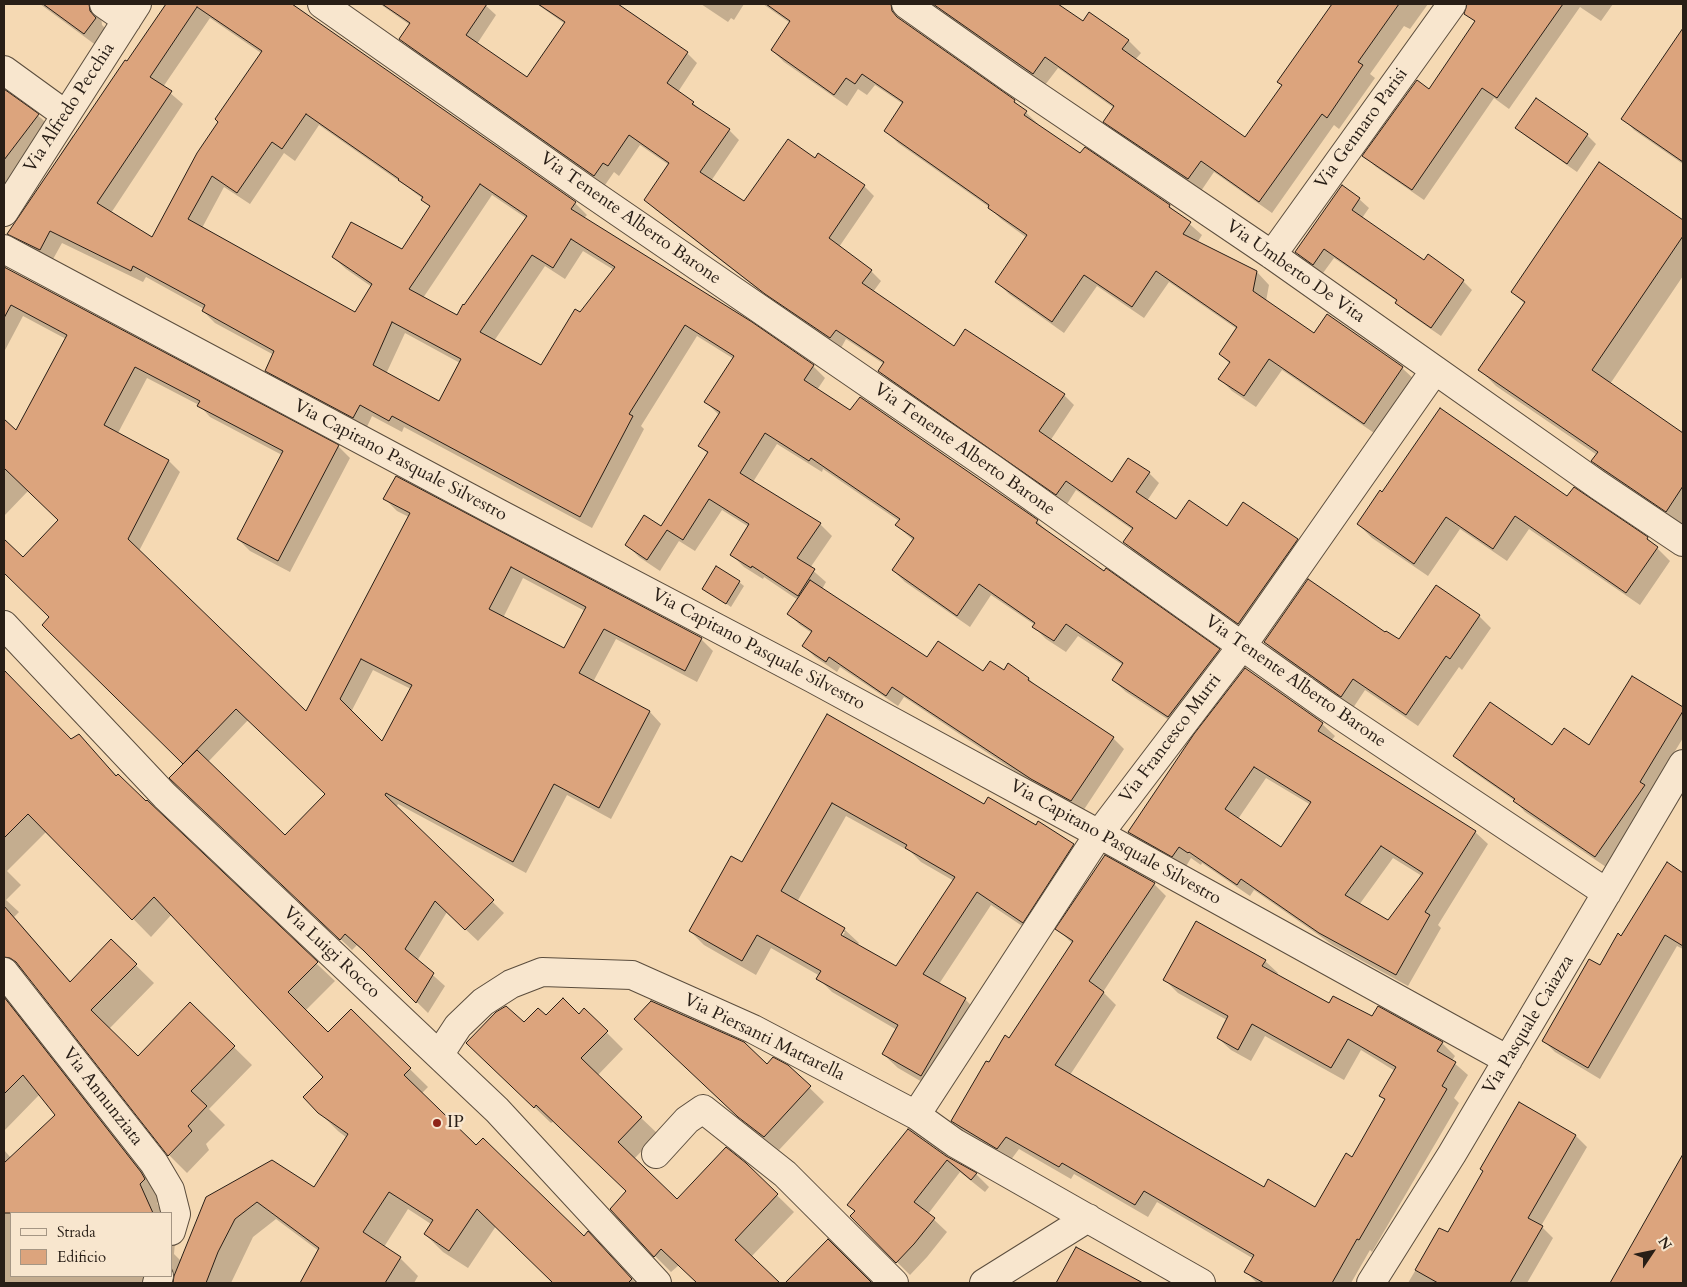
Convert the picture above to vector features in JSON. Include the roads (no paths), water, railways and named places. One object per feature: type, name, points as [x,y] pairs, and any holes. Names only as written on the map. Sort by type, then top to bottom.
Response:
[{"type":"street","points":[[104,4],[132,12]]},
{"type":"street","name":"Via Tenente Alberto Barone","points":[[322,4],[585,189],[993,469],[1325,705],[1607,893]]},
{"type":"street","name":"Via Umberto De Vita","points":[[906,4],[1020,84],[1272,255],[1598,485],[1683,542]]},
{"type":"street","name":"Via Gennaro Parisi","points":[[1272,255],[1452,4]]},
{"type":"street","name":"Via Alfredo Pecchia","points":[[4,212],[132,12]]},
{"type":"street","points":[[4,70],[66,115]]},
{"type":"street","name":"Via Capitano Pasquale Silvestro","points":[[4,249],[812,678],[1508,1060]]},
{"type":"street","name":"Via Francesco Murri","points":[[916,1114],[1099,834],[1242,646],[1435,370]]},
{"type":"street","name":"Via Luigi Rocco","points":[[4,625],[165,796],[497,1110],[657,1283]]},
{"type":"street","name":"Via Pasquale Caiazza","points":[[1371,1283],[1452,1154],[1683,764]]},
{"type":"street","name":"Via Annunziata","points":[[4,972],[154,1163],[170,1190],[176,1214],[172,1228]]},
{"type":"street","name":"Via Piersanti Mattarella","points":[[439,1055],[458,1026],[476,1008],[511,984],[542,972],[632,976],[753,1029],[916,1114],[955,1142],[1201,1283]]},
{"type":"street","points":[[656,1154],[687,1120],[703,1109],[785,1174],[894,1283]]},
{"type":"street","points":[[984,1283],[1088,1218]]},
{"type":"place","name":"IP","points":[[437,1123]]}]
